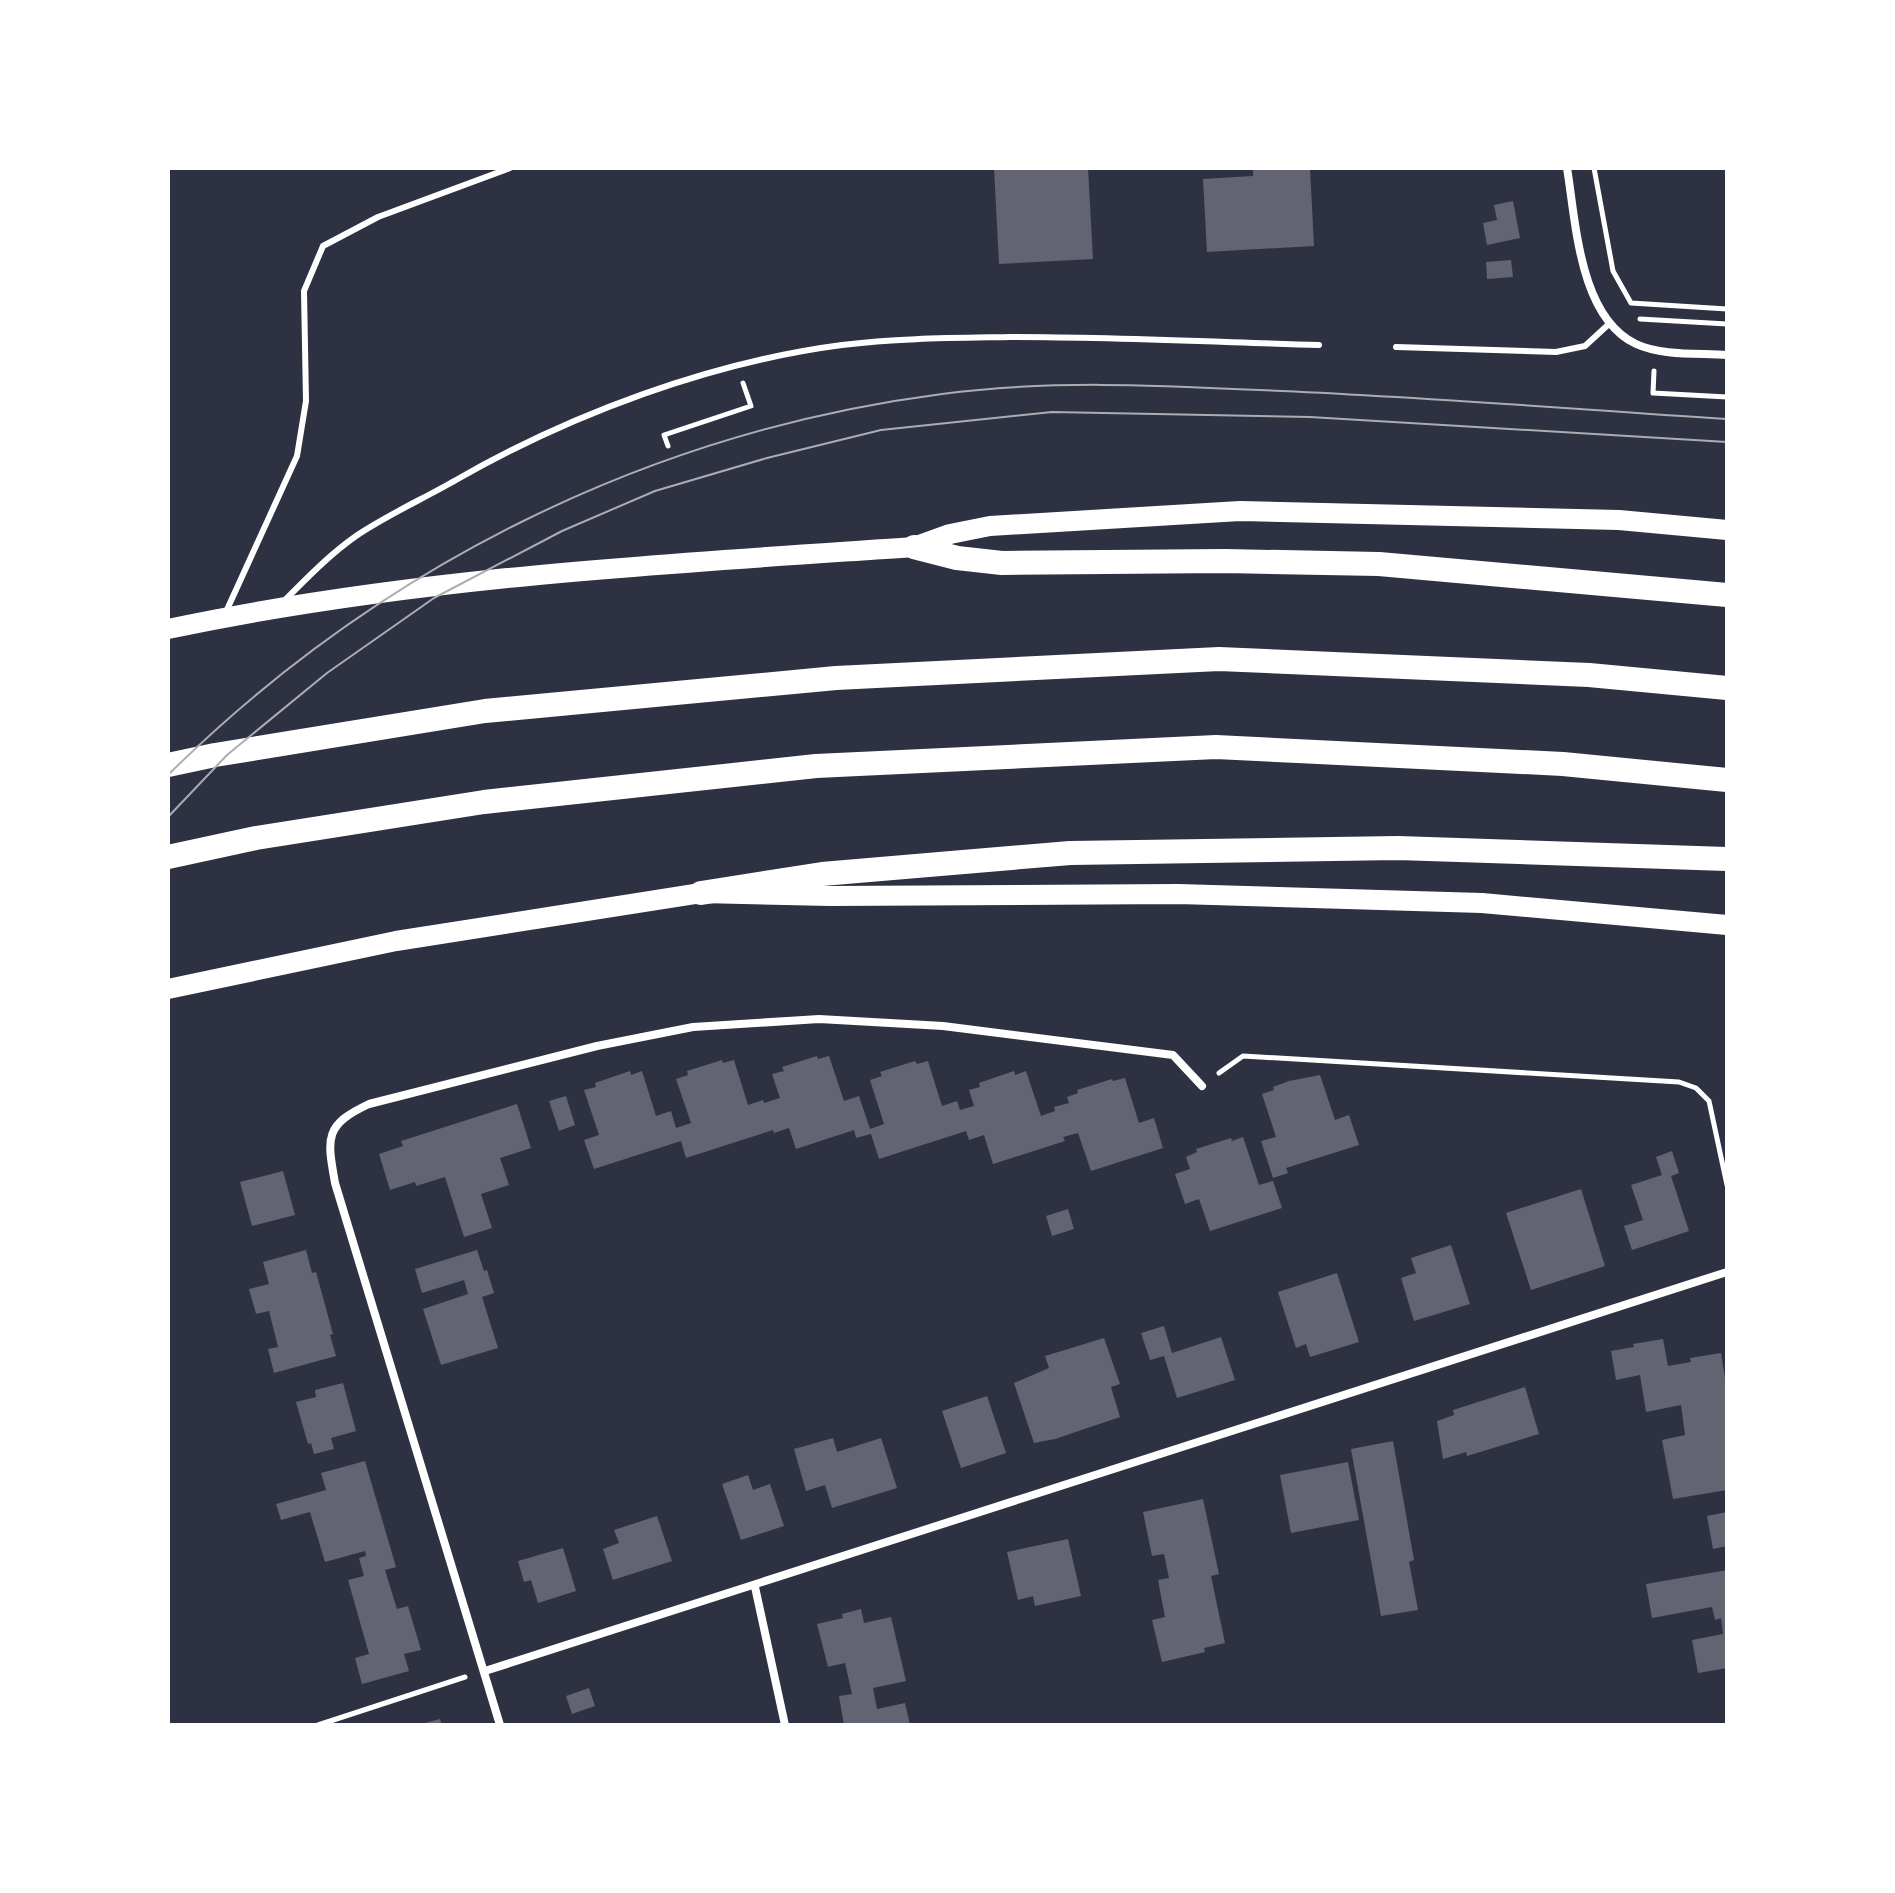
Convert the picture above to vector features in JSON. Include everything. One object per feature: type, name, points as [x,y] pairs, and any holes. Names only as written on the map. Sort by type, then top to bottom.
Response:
[{"type":"highway","points":[[914,547],[957,558],[1002,563],[1225,561],[1379,564],[1727,595]]},
{"type":"highway","points":[[168,765],[485,711],[884,676],[1219,659],[1589,675],[1727,688]]},
{"type":"highway","points":[[168,857],[256,838],[484,802],[816,766],[1216,747],[1563,764],[1727,780]]},
{"type":"highway","points":[[701,893],[822,874],[1070,853],[1398,848],[1727,859]]},
{"type":"main road","points":[[168,629],[280,606],[445,583],[914,547],[950,534],[990,526],[1240,511],[1619,520],[1727,530]]},
{"type":"main road","points":[[168,989],[396,941],[701,893],[830,896],[1178,894],[1452,902],[1727,925]]},
{"type":"street","points":[[1567,168],[1589,286],[1610,323],[1638,345],[1655,350],[1727,355]]},
{"type":"street","points":[[500,1725],[335,1183],[328,1146],[332,1128],[348,1114],[369,1104],[597,1046],[693,1027],[819,1019],[943,1026],[1173,1055],[1202,1086]]},
{"type":"street","points":[[485,1671],[755,1587],[1727,1272]]},
{"type":"street","points":[[755,1587],[785,1725]]},
{"type":"lane","points":[[223,617],[297,456],[306,401],[304,291],[323,246],[378,217],[510,168]]},
{"type":"lane","points":[[1396,347],[1556,352],[1585,346],[1610,323]]},
{"type":"lane","points":[[280,606],[318,567],[358,535],[478,468],[545,435],[625,402],[695,378],[782,355],[844,345],[935,338],[1055,337],[1319,345]]},
{"type":"path","points":[[1594,168],[1613,271],[1631,303],[1727,309]]},
{"type":"path","points":[[1610,323],[1637,318],[1727,324]]},
{"type":"path","points":[[1655,365],[1653,393],[1727,397]]},
{"type":"path","points":[[668,446],[664,435],[751,406],[741,376]]},
{"type":"path","points":[[1202,1086],[1243,1056],[1679,1082],[1696,1088],[1709,1101],[1727,1185]]},
{"type":"path","points":[[318,1725],[485,1671]]},
{"type":"building","points":[[994,168],[1088,168],[1093,259],[999,264]]},
{"type":"building","points":[[1253,168],[1310,168],[1314,246],[1207,252],[1203,179],[1253,176]]},
{"type":"building","points":[[1513,201],[1520,238],[1487,245],[1483,223],[1497,220],[1494,205]]},
{"type":"building","points":[[1511,260],[1513,277],[1487,279],[1486,262]]},
{"type":"building","points":[[817,1056],[818,1059],[829,1056],[844,1101],[859,1096],[870,1129],[884,1124],[870,1080],[882,1076],[880,1072],[915,1061],[917,1064],[928,1061],[942,1106],[957,1101],[960,1110],[974,1106],[969,1090],[980,1087],[979,1083],[1014,1071],[1015,1075],[1026,1071],[1041,1116],[1055,1111],[1054,1107],[1069,1103],[1067,1097],[1078,1093],[1077,1090],[1125,1078],[1139,1123],[1154,1118],[1163,1148],[1091,1171],[1078,1133],[1063,1137],[1065,1141],[993,1164],[984,1135],[969,1140],[966,1131],[879,1159],[871,1134],[856,1138],[854,1130],[796,1149],[789,1128],[774,1133],[773,1130],[686,1158],[681,1141],[594,1169],[584,1140],[599,1135],[584,1090],[596,1087],[595,1083],[630,1071],[631,1075],[642,1071],[656,1116],[671,1111],[676,1128],[691,1123],[676,1079],[688,1075],[687,1071],[722,1060],[723,1063],[734,1060],[748,1105],[780,1098],[772,1074],[784,1071],[782,1067]]},
{"type":"building","points":[[1320,1075],[1335,1120],[1349,1115],[1359,1145],[1286,1168],[1288,1173],[1273,1178],[1261,1141],[1276,1137],[1262,1094],[1289,1081]]},
{"type":"building","points":[[566,1096],[575,1125],[559,1131],[549,1101]]},
{"type":"building","points":[[517,1104],[531,1148],[500,1158],[509,1185],[481,1194],[492,1228],[464,1237],[445,1177],[390,1190],[379,1154],[403,1146],[401,1141]]},
{"type":"building","points":[[1243,1137],[1259,1185],[1273,1181],[1282,1208],[1210,1231],[1199,1199],[1185,1204],[1175,1174],[1190,1169],[1186,1157],[1197,1152],[1196,1149]]},
{"type":"building","points":[[1672,1151],[1679,1173],[1671,1176],[1689,1231],[1632,1250],[1624,1226],[1643,1220],[1631,1185],[1662,1175],[1656,1157]]},
{"type":"building","points":[[283,1171],[295,1215],[252,1226],[240,1182]]},
{"type":"building","points":[[1581,1189],[1605,1266],[1531,1290],[1506,1213]]},
{"type":"building","points":[[1068,1209],[1074,1229],[1052,1236],[1046,1216]]},
{"type":"building","points":[[1451,1245],[1470,1304],[1414,1321],[1401,1278],[1416,1273],[1411,1258]]},
{"type":"building","points":[[306,1250],[312,1273],[316,1272],[336,1356],[274,1373],[268,1349],[278,1347],[269,1311],[256,1314],[249,1289],[269,1284],[263,1262]]},
{"type":"building","points":[[477,1250],[494,1293],[482,1297],[498,1348],[441,1365],[423,1309],[468,1294],[464,1280],[422,1293],[415,1269]]},
{"type":"building","points":[[1337,1273],[1359,1342],[1310,1357],[1306,1344],[1296,1348],[1278,1292]]},
{"type":"building","points":[[1164,1326],[1172,1353],[1221,1337],[1235,1380],[1177,1398],[1164,1356],[1150,1360],[1141,1333]]},
{"type":"building","points":[[1104,1338],[1120,1384],[1111,1387],[1120,1417],[1034,1443],[1014,1383],[1049,1368],[1045,1356]]},
{"type":"building","points":[[1663,1339],[1668,1366],[1691,1362],[1690,1358],[1721,1353],[1727,1390],[1727,1490],[1673,1499],[1662,1440],[1685,1435],[1681,1405],[1646,1412],[1640,1375],[1616,1380],[1611,1351]]},
{"type":"building","points":[[343,1383],[356,1431],[331,1438],[334,1449],[314,1454],[296,1402],[316,1397],[315,1390]]},
{"type":"building","points":[[1525,1387],[1539,1434],[1467,1456],[1466,1452],[1443,1459],[1437,1421],[1454,1415],[1453,1410]]},
{"type":"building","points":[[987,1396],[1006,1453],[961,1468],[942,1411]]},
{"type":"building","points":[[833,1438],[837,1452],[881,1438],[897,1488],[832,1508],[825,1485],[806,1491],[794,1449]]},
{"type":"building","points":[[1393,1441],[1414,1560],[1409,1562],[1418,1610],[1381,1616],[1351,1449]]},
{"type":"building","points":[[365,1461],[396,1567],[385,1570],[397,1609],[408,1606],[421,1650],[404,1654],[409,1671],[362,1684],[355,1658],[369,1654],[348,1580],[364,1576],[359,1558],[366,1556],[365,1551],[325,1562],[310,1512],[281,1520],[276,1504],[326,1490],[321,1473]]},
{"type":"building","points":[[1348,1462],[1359,1520],[1291,1533],[1280,1475]]},
{"type":"building","points":[[748,1475],[753,1490],[770,1484],[784,1526],[741,1540],[722,1484]]},
{"type":"building","points":[[1203,1499],[1219,1574],[1211,1576],[1225,1643],[1204,1648],[1205,1652],[1162,1662],[1152,1620],[1165,1617],[1158,1580],[1169,1578],[1164,1554],[1152,1556],[1143,1512]]},
{"type":"building","points":[[1727,1512],[1727,1546],[1713,1549],[1707,1516]]},
{"type":"building","points":[[657,1516],[672,1561],[613,1580],[603,1549],[619,1543],[614,1530]]},
{"type":"building","points":[[1068,1539],[1081,1596],[1035,1606],[1033,1596],[1018,1600],[1007,1552]]},
{"type":"building","points":[[563,1548],[576,1591],[538,1603],[531,1580],[524,1582],[518,1561]]},
{"type":"building","points":[[1727,1570],[1727,1668],[1698,1673],[1692,1640],[1723,1634],[1721,1618],[1715,1620],[1712,1607],[1652,1618],[1646,1584]]},
{"type":"building","points":[[861,1609],[864,1623],[891,1617],[906,1681],[873,1688],[877,1709],[905,1703],[910,1725],[844,1725],[839,1696],[852,1694],[845,1663],[828,1667],[817,1624],[843,1618],[842,1614]]},
{"type":"building","points":[[589,1688],[595,1706],[572,1714],[566,1696]]},
{"type":"building","points":[[440,1719],[442,1725],[421,1725],[421,1724]]},
{"type":"tram line","points":[[168,775],[250,700],[336,633],[428,573],[524,521],[624,476],[727,440],[833,413],[942,394],[1021,387],[1100,385],[1376,396],[1727,419]]},
{"type":"tram line","points":[[168,817],[227,755],[327,673],[434,598],[562,531],[655,491],[767,458],[881,430],[1052,412],[1310,417],[1727,442]]}]
